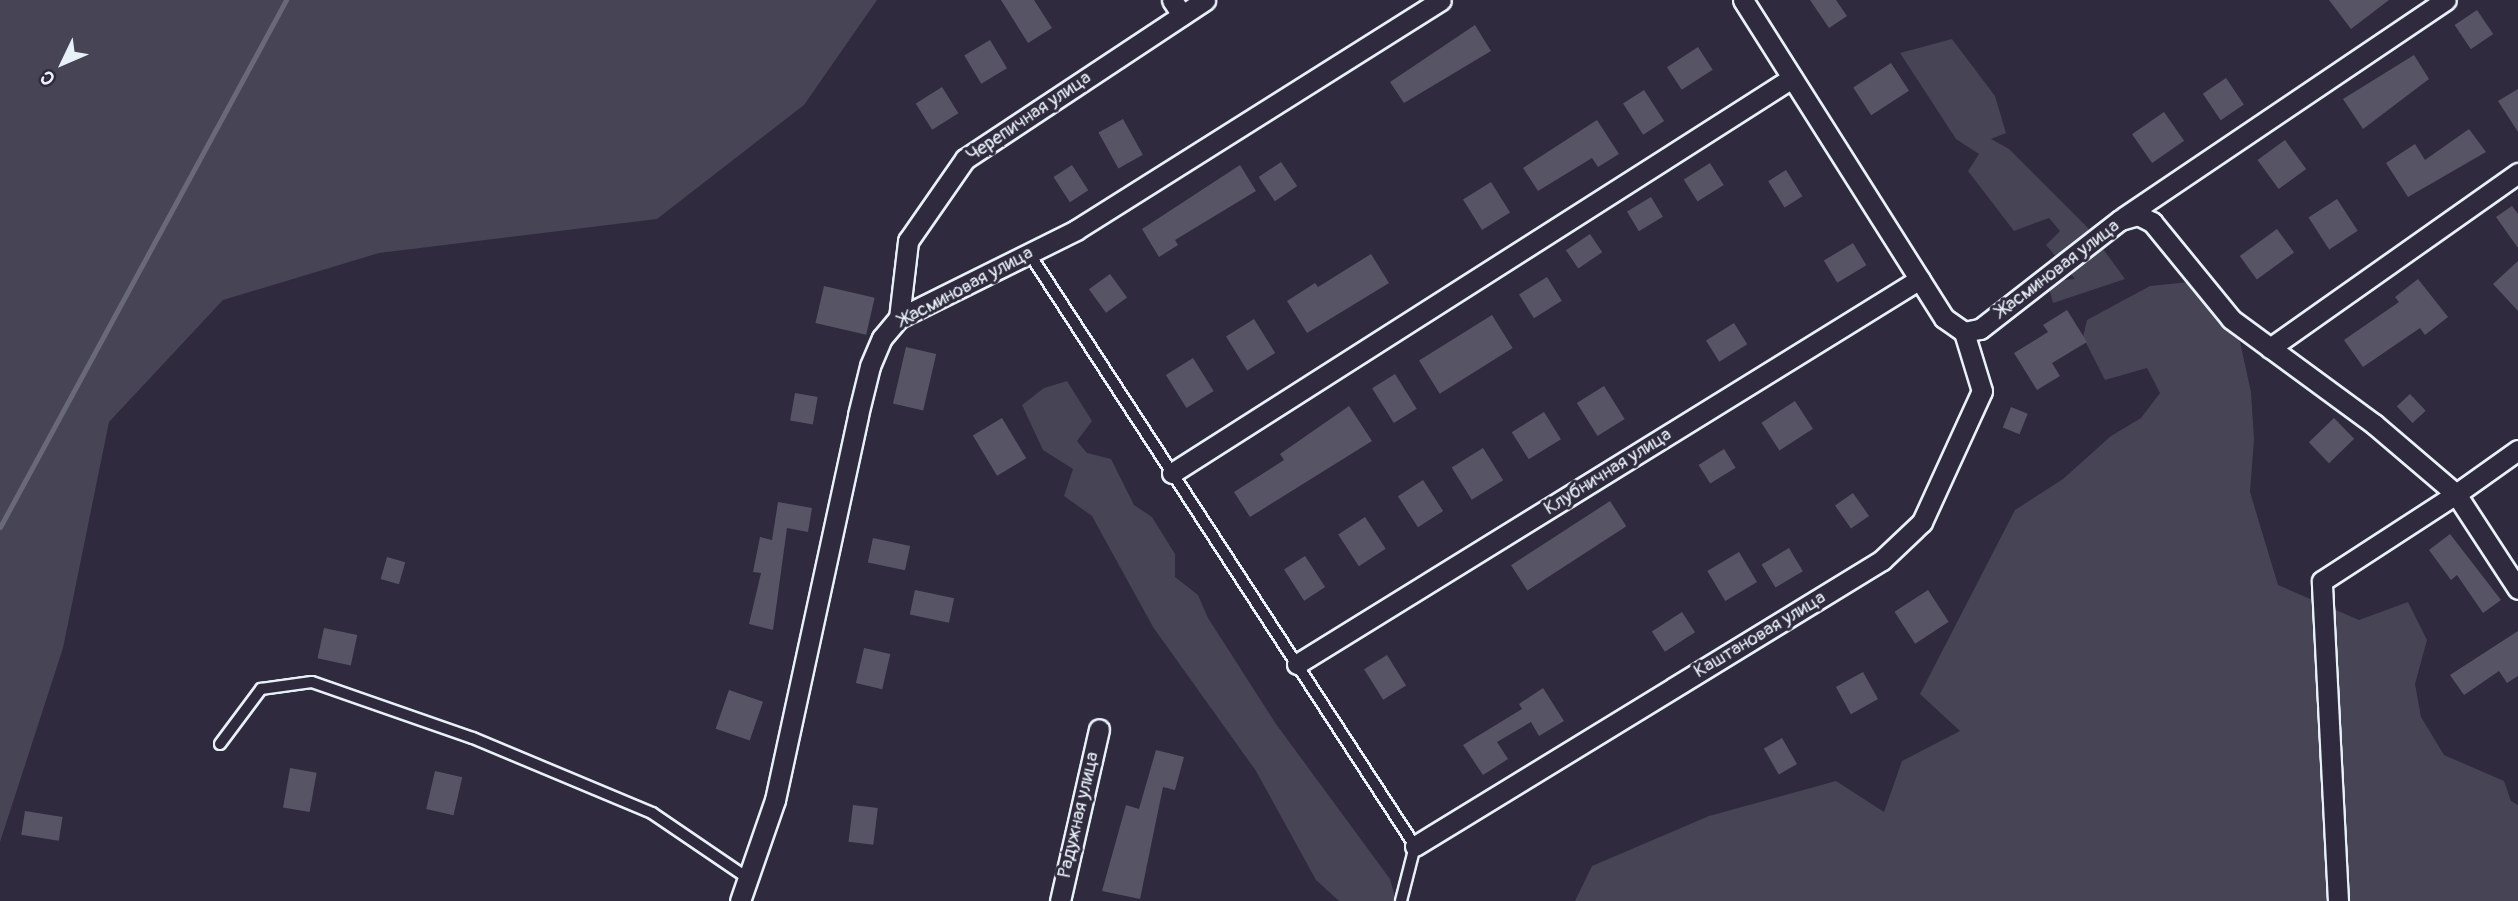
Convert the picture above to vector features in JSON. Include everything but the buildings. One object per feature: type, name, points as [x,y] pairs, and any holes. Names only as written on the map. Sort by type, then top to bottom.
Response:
[{"type":"street","name":"Черепичная улица","points":[[899,318],[908,241],[965,159],[1177,8],[1205,0]]},
{"type":"street","name":"Жасминовая улица","points":[[740,901],[746,877],[775,800],[870,366],[882,338],[899,318],[1076,230],[1441,0]]},
{"type":"street","points":[[1743,0],[1944,318],[1964,332]]},
{"type":"street","points":[[2120,220],[2446,0]]},
{"type":"street","points":[[1172,473],[1792,78]]},
{"type":"street","points":[[2270,348],[2518,173]]},
{"type":"street","name":"Жасминовая улица","points":[[1964,332],[1980,329],[2120,220],[2138,215],[2152,222],[2208,296],[2270,348],[2374,424],[2456,494],[2518,589]]},
{"type":"street","name":"Клубничная улица","points":[[1297,664],[1920,279]]},
{"type":"street","name":"Каштановая улица","points":[[1415,846],[1882,560],[1922,522],[1982,391],[1964,332]]},
{"type":"street","points":[[2337,901],[2322,581],[2456,494],[2518,450]]},
{"type":"street","name":"Радужная улица","points":[[1060,901],[1099,729]]},
{"type":"lane","points":[[1029,253],[1415,846],[1401,901]]},
{"type":"lane","points":[[220,744],[261,689],[312,682],[473,738],[652,813],[746,877]]},
{"type":"shaded area","points":[[0,0],[877,0],[804,105],[657,219],[379,253],[223,300],[109,422],[63,648],[0,842]]},
{"type":"shaded area","points":[[1952,39],[1995,96],[2006,133],[1991,139],[2009,149],[2087,227],[2125,279],[2053,303],[2047,281],[2075,279],[2046,245],[2060,231],[2049,218],[2014,231],[1968,171],[1979,154],[1956,139],[1900,53]]},
{"type":"shaded area","points":[[2189,282],[2240,342],[2251,392],[2254,439],[2250,492],[2278,585],[2359,620],[2408,602],[2427,640],[2415,684],[2421,717],[2444,755],[2504,781],[2511,801],[2518,805],[2518,901],[1575,901],[1592,866],[1709,816],[1836,781],[1884,812],[1902,761],[1960,731],[1920,694],[2015,510],[2063,479],[2111,436],[2141,418],[2160,393],[2147,368],[2105,380],[2083,337],[2087,320],[2150,286]]},
{"type":"shaded area","points":[[1067,381],[1092,421],[1077,441],[1087,453],[1111,459],[1134,505],[1152,517],[1175,554],[1175,577],[1198,595],[1208,618],[1276,724],[1390,879],[1396,901],[1339,901],[1316,880],[1256,771],[1153,627],[1092,516],[1064,496],[1073,469],[1043,450],[1022,405],[1044,388]]},
{"type":"waterway","points":[[0,527],[286,0]]}]
